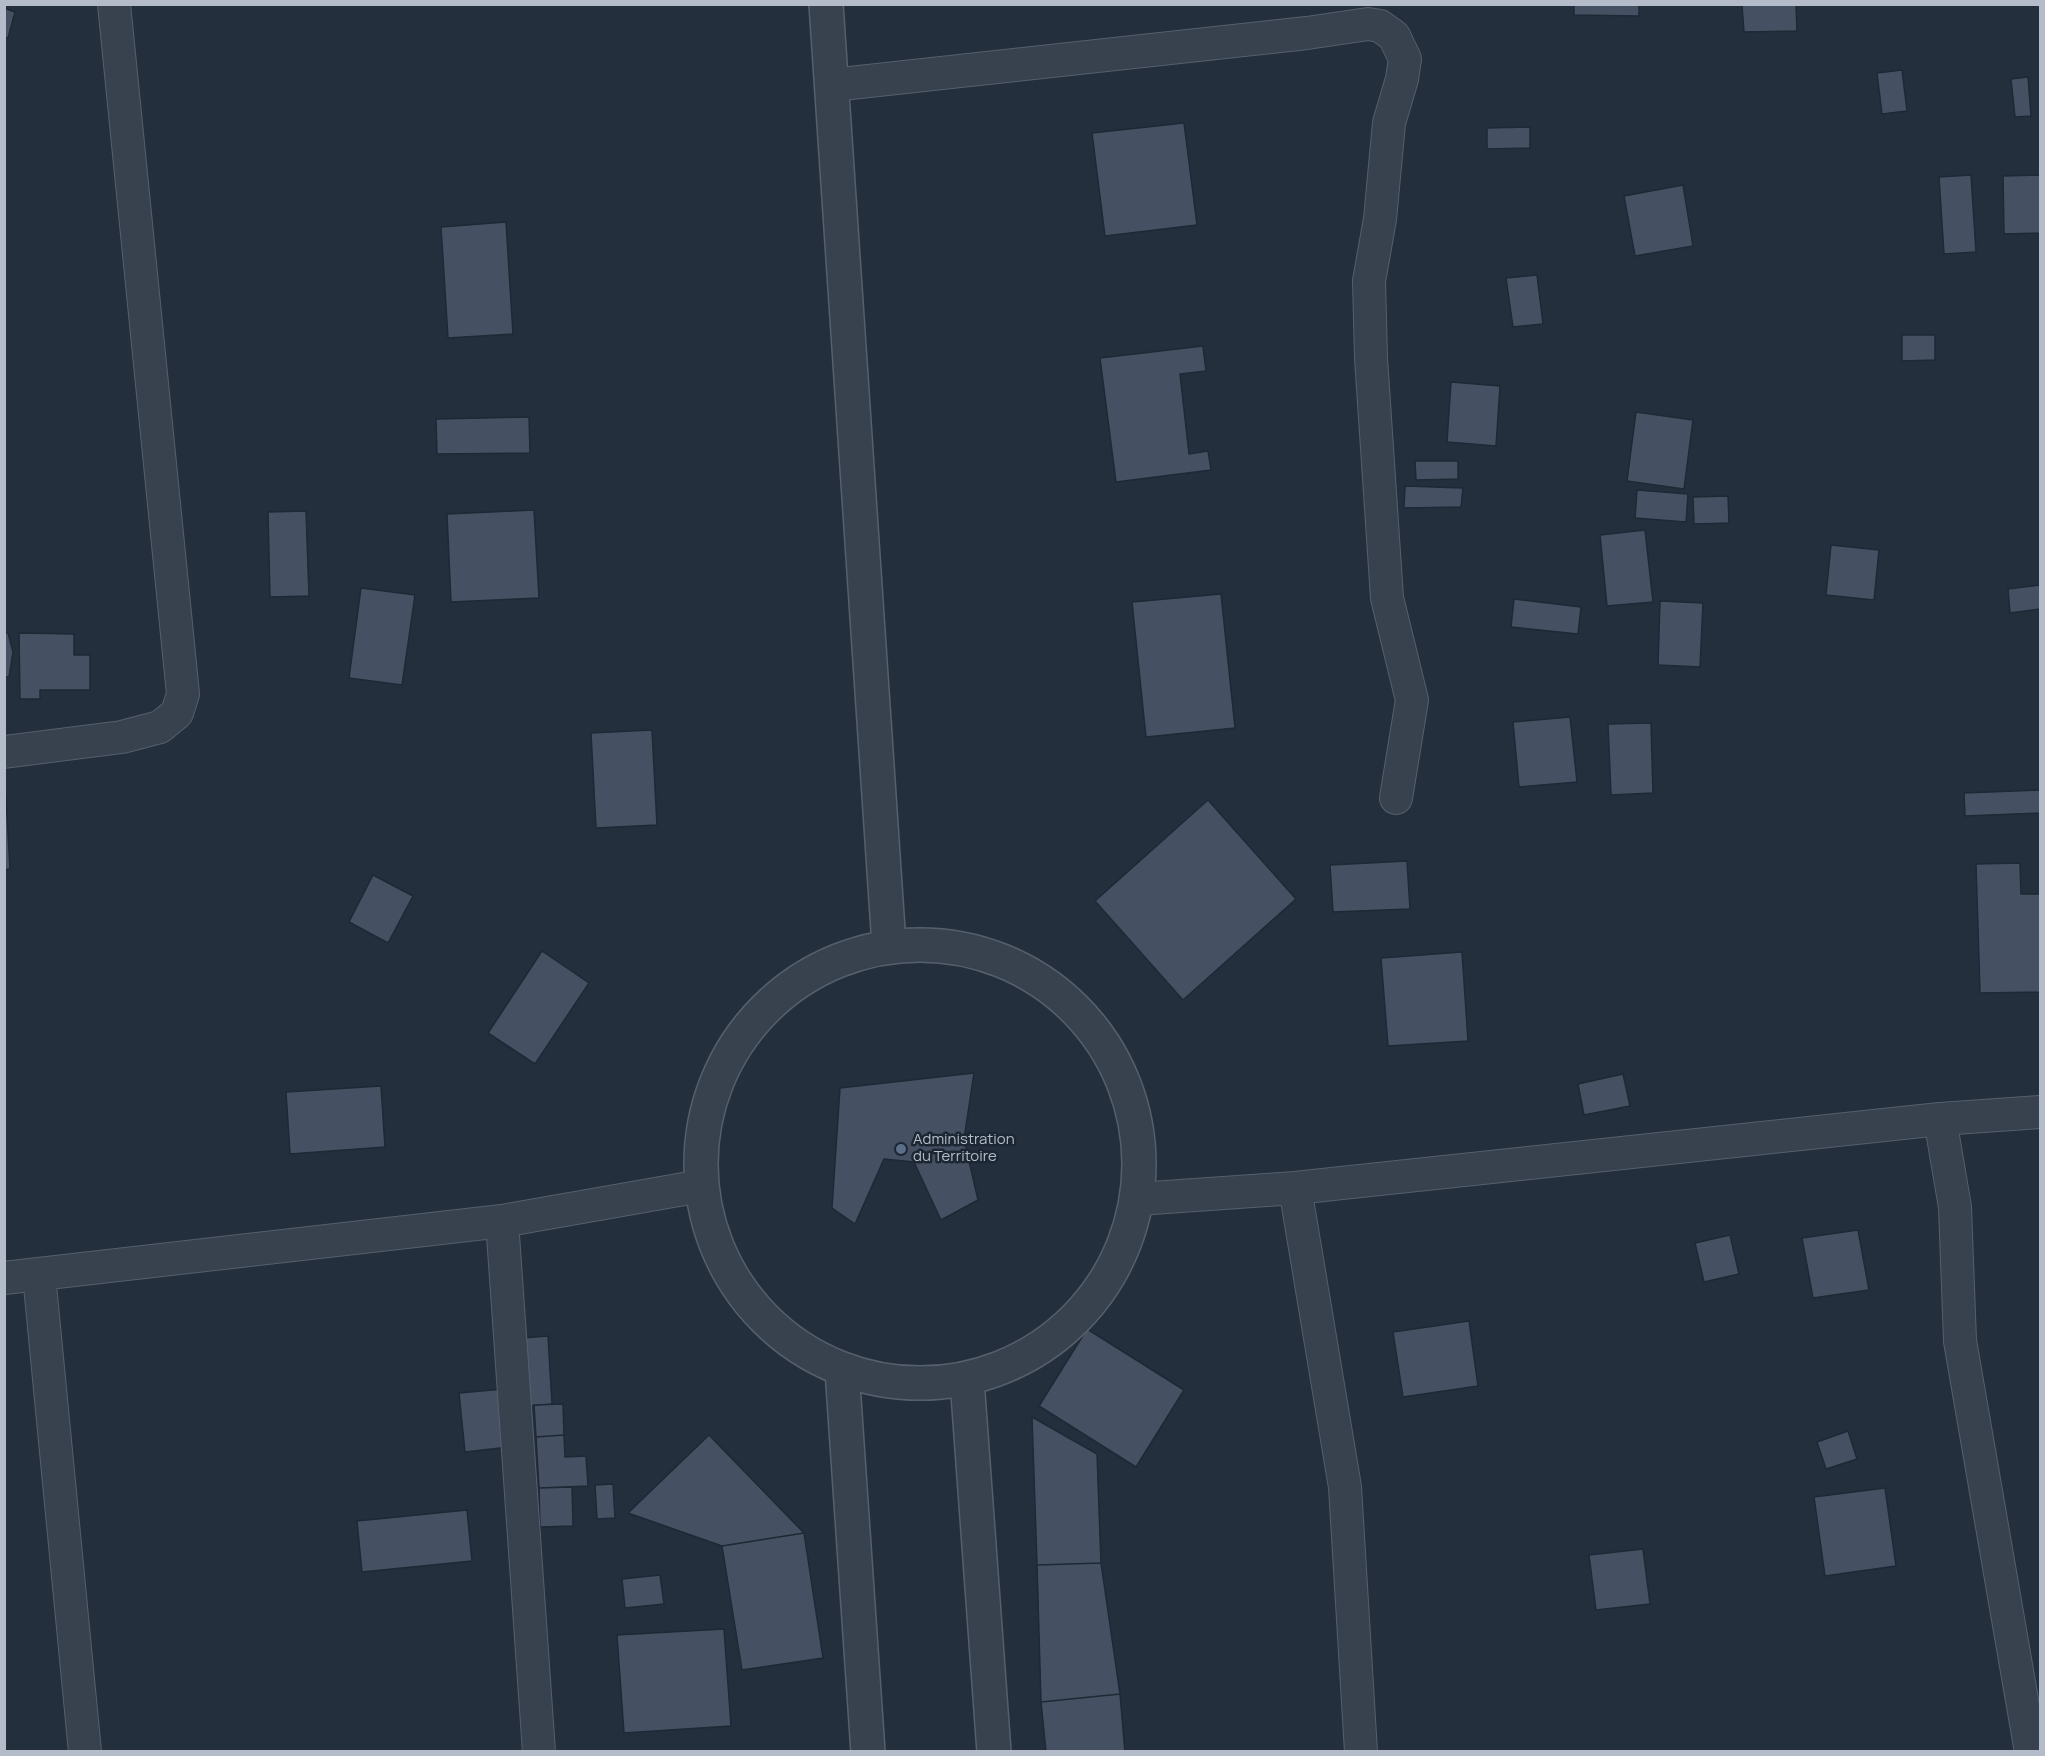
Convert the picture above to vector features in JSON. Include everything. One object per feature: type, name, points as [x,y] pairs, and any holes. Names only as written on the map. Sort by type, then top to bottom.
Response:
[{"type":"street","points":[[4,752],[122,737],[160,727],[177,713],[183,694],[114,4]]},
{"type":"street","points":[[826,4],[889,945]]},
{"type":"street","points":[[832,85],[1307,33],[1368,24],[1380,26],[1394,36],[1405,59],[1402,79],[1389,123],[1380,219],[1369,281],[1371,358],[1387,598],[1412,700],[1395,798]]},
{"type":"street","points":[[889,945],[957,947],[1022,969],[1077,1010],[1116,1066],[1137,1131],[1138,1199],[1118,1263],[1080,1317],[1029,1357],[967,1380],[903,1384],[842,1370],[789,1340],[746,1297],[716,1245],[702,1186],[705,1119],[728,1056],[769,1002],[825,965],[889,945]]},
{"type":"street","points":[[1138,1199],[1296,1188],[1940,1119],[2040,1113]]},
{"type":"street","points":[[1940,1119],[1955,1208],[1960,1341],[2031,1752]]},
{"type":"street","points":[[4,1278],[502,1221],[702,1186]]},
{"type":"street","points":[[1296,1188],[1345,1487],[1361,1752]]},
{"type":"street","points":[[502,1221],[539,1752]]},
{"type":"street","points":[[39,1275],[85,1752]]},
{"type":"street","points":[[842,1370],[868,1752]]},
{"type":"street","points":[[967,1380],[994,1752]]},
{"type":"building","points":[[1574,4],[1639,4],[1639,16],[1574,15]]},
{"type":"building","points":[[1796,4],[1797,31],[1744,32],[1742,5]]},
{"type":"building","points":[[4,8],[15,12],[8,38],[4,37]]},
{"type":"building","points":[[1902,70],[1907,111],[1882,114],[1877,73]]},
{"type":"building","points":[[2028,77],[2031,116],[2015,117],[2011,79]]},
{"type":"building","points":[[1184,123],[1197,225],[1105,236],[1092,133]]},
{"type":"building","points":[[1530,127],[1530,148],[1487,149],[1487,128]]},
{"type":"building","points":[[1971,175],[1976,252],[1944,254],[1939,177]]},
{"type":"building","points":[[2040,175],[2040,233],[2004,234],[2003,176]]},
{"type":"building","points":[[1683,185],[1693,246],[1635,256],[1624,196]]},
{"type":"building","points":[[506,222],[513,334],[448,338],[441,227]]},
{"type":"building","points":[[1537,275],[1543,324],[1513,327],[1506,278]]},
{"type":"building","points":[[1902,335],[1935,335],[1935,360],[1902,361]]},
{"type":"building","points":[[1203,346],[1206,371],[1180,374],[1189,454],[1208,451],[1211,470],[1116,482],[1100,358]]},
{"type":"building","points":[[1451,382],[1500,386],[1496,446],[1447,442]]},
{"type":"building","points":[[1636,412],[1693,420],[1684,489],[1627,481]]},
{"type":"building","points":[[529,417],[530,453],[437,454],[436,419]]},
{"type":"building","points":[[1415,461],[1458,461],[1458,479],[1416,480]]},
{"type":"building","points":[[1405,486],[1463,488],[1461,507],[1404,508]]},
{"type":"building","points":[[1637,490],[1688,494],[1686,522],[1635,518]]},
{"type":"building","points":[[1728,496],[1729,523],[1694,524],[1693,497]]},
{"type":"building","points":[[534,510],[539,598],[451,602],[447,514]]},
{"type":"building","points":[[306,511],[309,596],[270,597],[268,512]]},
{"type":"building","points":[[1645,530],[1653,602],[1607,606],[1600,535]]},
{"type":"building","points":[[1831,545],[1879,550],[1874,600],[1826,595]]},
{"type":"building","points":[[2040,585],[2040,609],[2010,613],[2008,589]]},
{"type":"building","points":[[361,588],[415,595],[402,685],[349,678]]},
{"type":"building","points":[[1221,594],[1235,728],[1146,737],[1132,602]]},
{"type":"building","points":[[1514,599],[1581,607],[1578,634],[1511,627]]},
{"type":"building","points":[[1660,601],[1703,603],[1700,667],[1658,665]]},
{"type":"building","points":[[4,633],[8,633],[13,652],[9,677],[4,677]]},
{"type":"building","points":[[19,633],[74,634],[74,655],[90,655],[90,690],[40,690],[40,699],[20,699]]},
{"type":"building","points":[[1570,717],[1577,782],[1519,787],[1513,722]]},
{"type":"building","points":[[1651,723],[1653,793],[1611,795],[1608,724]]},
{"type":"building","points":[[652,730],[657,825],[596,828],[591,733]]},
{"type":"building","points":[[2040,790],[2040,813],[1965,816],[1964,793]]},
{"type":"building","points":[[6,797],[10,869],[4,870],[4,798]]},
{"type":"building","points":[[1208,800],[1296,899],[1183,1000],[1095,901]]},
{"type":"building","points":[[1407,861],[1410,909],[1333,912],[1330,865]]},
{"type":"building","points":[[2020,863],[2021,894],[2040,894],[2040,992],[1980,993],[1976,864]]},
{"type":"building","points":[[373,875],[413,896],[388,943],[349,922]]},
{"type":"building","points":[[542,951],[589,983],[535,1064],[488,1033]]},
{"type":"building","points":[[1462,952],[1468,1041],[1388,1046],[1381,958]]},
{"type":"building","name":"Administration du Territoire","points":[[974,1073],[964,1139],[978,1200],[941,1220],[914,1162],[884,1159],[855,1224],[832,1208],[840,1088]]},
{"type":"building","points":[[1623,1074],[1630,1106],[1584,1115],[1578,1084]]},
{"type":"building","points":[[381,1086],[385,1147],[290,1154],[286,1092]]},
{"type":"building","points":[[1858,1230],[1869,1290],[1813,1298],[1802,1238]]},
{"type":"building","points":[[1730,1235],[1739,1274],[1704,1282],[1695,1243]]},
{"type":"building","points":[[1469,1321],[1478,1386],[1403,1397],[1393,1332]]},
{"type":"building","points":[[1087,1329],[1184,1390],[1136,1467],[1039,1406]]},
{"type":"building","points":[[548,1336],[552,1404],[526,1406],[522,1338]]},
{"type":"building","points":[[504,1389],[509,1447],[465,1452],[459,1393]]},
{"type":"building","points":[[563,1404],[564,1435],[536,1437],[534,1405]]},
{"type":"building","points":[[1032,1417],[1097,1454],[1101,1563],[1037,1565]]},
{"type":"building","points":[[1848,1431],[1857,1459],[1826,1469],[1817,1442]]},
{"type":"building","points":[[564,1435],[565,1457],[586,1456],[588,1486],[539,1488],[536,1437]]},
{"type":"building","points":[[709,1435],[804,1533],[722,1546],[628,1513]]},
{"type":"building","points":[[613,1484],[615,1518],[597,1519],[595,1485]]},
{"type":"building","points":[[572,1487],[573,1526],[540,1527],[539,1488]]},
{"type":"building","points":[[1885,1488],[1896,1566],[1825,1576],[1814,1497]]},
{"type":"building","points":[[467,1510],[472,1561],[362,1572],[357,1521]]},
{"type":"building","points":[[804,1533],[823,1658],[742,1670],[722,1546]]},
{"type":"building","points":[[1643,1549],[1650,1604],[1596,1610],[1589,1555]]},
{"type":"building","points":[[1101,1563],[1120,1694],[1041,1702],[1037,1565]]},
{"type":"building","points":[[660,1575],[664,1604],[625,1608],[622,1579]]},
{"type":"building","points":[[724,1629],[731,1726],[624,1733],[617,1635]]},
{"type":"building","points":[[1120,1694],[1125,1752],[1046,1752],[1041,1702]]},
{"type":"place","name":"Administration du Territoire","points":[[901,1149]]}]
